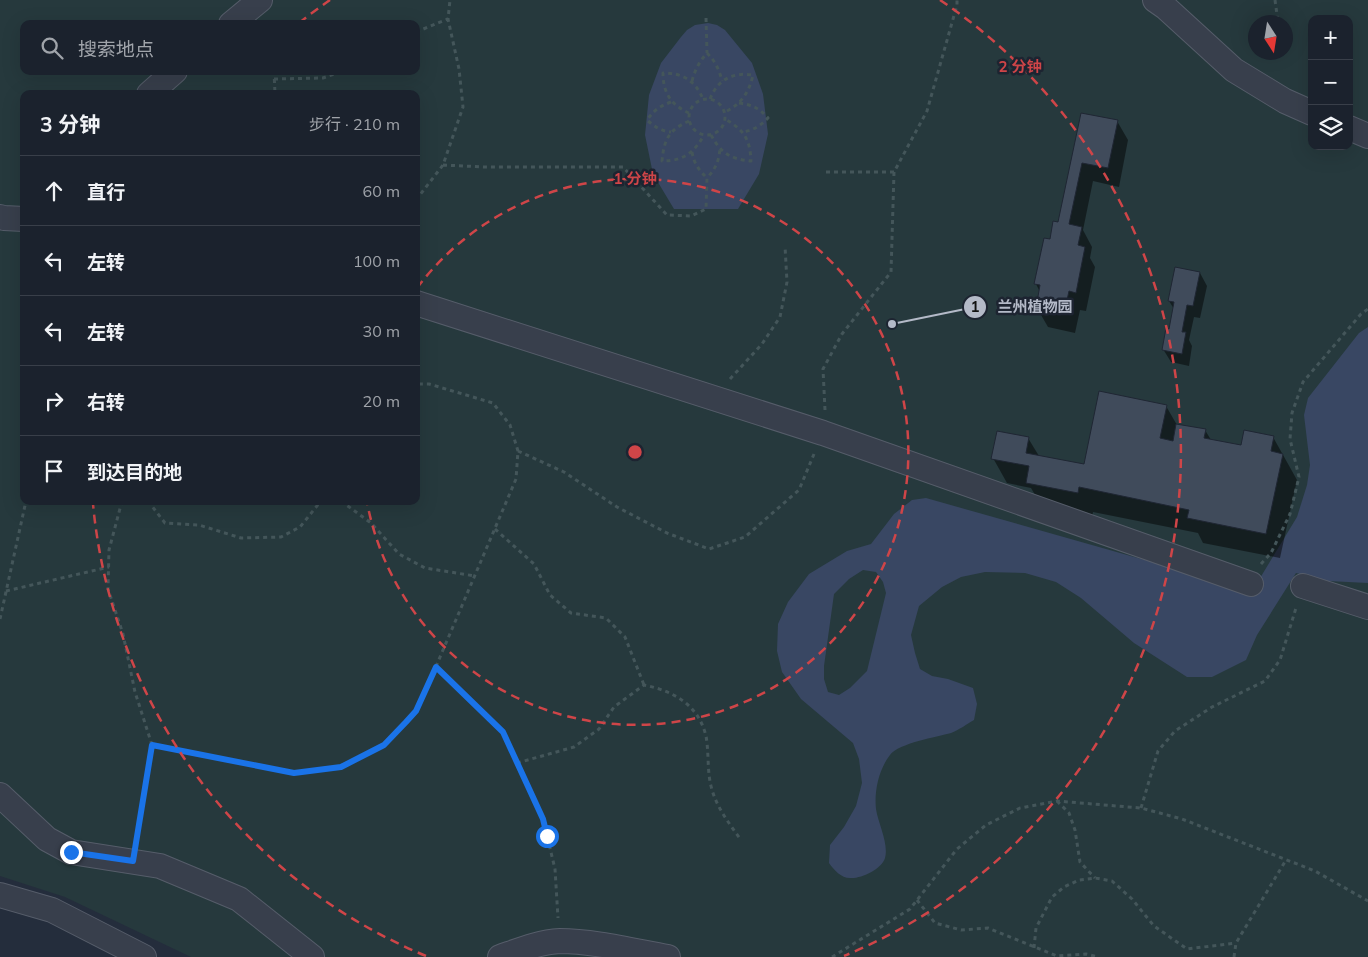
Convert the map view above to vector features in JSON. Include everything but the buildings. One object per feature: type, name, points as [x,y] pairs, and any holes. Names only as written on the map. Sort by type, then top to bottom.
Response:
[{"type":"street","points":[[236,20],[260,0]]},
{"type":"street","points":[[1155,0],[1234,70],[1285,101],[1308,111]]},
{"type":"street","points":[[154,90],[170,75]]},
{"type":"street","points":[[1353,130],[1368,136]]},
{"type":"street","points":[[0,217],[20,219]]},
{"type":"street","points":[[420,303],[823,433],[1248,583]]},
{"type":"street","points":[[1303,586],[1368,607]]},
{"type":"street","points":[[0,796],[47,839],[71,852],[160,866],[239,899],[312,957]]},
{"type":"street","points":[[0,895],[52,910],[144,957]]},
{"type":"street","points":[[500,957],[530,946],[560,941],[593,944],[668,957]]},
{"type":"path","points":[[420,195],[443,165],[463,107],[459,69],[448,19],[450,0]]},
{"type":"path","points":[[518,451],[564,472],[617,507],[666,533],[710,549],[745,537],[799,490],[823,433],[825,398],[823,369],[842,334],[891,272],[894,172],[927,111],[957,0]]},
{"type":"path","points":[[1275,0],[1277,15]]},
{"type":"path","points":[[706,18],[707,52],[714,60],[722,81]]},
{"type":"path","points":[[420,30],[448,19]]},
{"type":"path","points":[[692,82],[695,70],[707,52]]},
{"type":"path","points":[[689,113],[680,109],[672,102],[664,89],[663,73],[684,76],[699,89],[703,99]]},
{"type":"path","points":[[274,75],[275,90]]},
{"type":"path","points":[[274,79],[322,78],[331,75]]},
{"type":"path","points":[[710,98],[714,89],[731,76],[753,75],[750,87],[739,103],[725,112]]},
{"type":"path","points":[[710,98],[720,103],[725,112],[726,119],[721,130],[711,135],[704,135],[694,130],[689,121],[689,113],[694,104],[703,99],[710,98]]},
{"type":"path","points":[[672,102],[662,105],[647,120],[654,127],[672,132]]},
{"type":"path","points":[[739,103],[750,105],[760,110],[768,118],[752,130],[742,132]]},
{"type":"path","points":[[711,135],[726,154],[738,160],[751,161],[750,148],[745,136],[737,126],[726,119]]},
{"type":"path","points":[[689,121],[677,126],[668,136],[663,148],[662,161],[673,161],[683,158],[692,152],[704,135]]},
{"type":"path","points":[[443,165],[484,167],[623,167],[667,215],[691,216],[706,209],[708,178],[715,170],[720,148]]},
{"type":"path","points":[[692,152],[694,162],[708,178]]},
{"type":"path","points":[[826,172],[894,172]]},
{"type":"path","points":[[707,396],[735,375],[762,344],[780,317],[787,282],[785,246]]},
{"type":"path","points":[[1248,583],[1271,553],[1290,514],[1299,477],[1290,439],[1290,430],[1292,413],[1303,382],[1361,314],[1368,309]]},
{"type":"path","points":[[152,745],[294,773],[341,767],[384,745],[416,711],[516,479],[518,451],[510,425],[494,403],[429,384],[420,384]]},
{"type":"path","points":[[0,619],[25,505]]},
{"type":"path","points":[[121,505],[109,550],[108,589],[123,634],[134,692],[152,745],[133,861]]},
{"type":"path","points":[[151,505],[165,523],[199,525],[241,538],[281,537],[300,527],[318,505]]},
{"type":"path","points":[[346,505],[371,523],[398,554],[425,568],[475,576]]},
{"type":"path","points":[[495,529],[534,564],[550,595],[571,613],[606,618],[625,637],[644,685]]},
{"type":"path","points":[[6,592],[109,567]]},
{"type":"path","points":[[1141,808],[1158,751],[1175,731],[1212,706],[1265,681],[1280,660],[1303,586]]},
{"type":"path","points":[[436,667],[503,732],[543,819],[555,870],[560,941]]},
{"type":"path","points":[[517,763],[574,747],[599,729],[614,707],[644,685],[665,690],[683,700],[697,716],[706,736],[711,787],[723,816],[741,840]]},
{"type":"path","points":[[1057,801],[1069,813],[1080,862],[1095,878]]},
{"type":"path","points":[[832,957],[910,909],[958,849],[986,825],[1020,808],[1057,801],[1141,808],[1182,819],[1315,871],[1368,901]]},
{"type":"path","points":[[1234,957],[1236,943],[1286,860]]},
{"type":"path","points":[[1034,948],[1036,928],[1052,897],[1064,887],[1079,880],[1095,878],[1112,881],[1132,899],[1154,926],[1187,949],[1236,943]]},
{"type":"path","points":[[917,900],[935,923],[961,930],[988,928],[1057,956],[1086,954],[1098,957]]},
{"type":"green space","points":[[0,0],[1368,0],[1368,957],[191,957],[65,897],[0,876]]},
{"type":"water","points":[[708,23],[717,25],[725,30],[752,63],[763,94],[768,134],[759,174],[738,209],[674,209],[653,174],[645,135],[649,95],[661,63],[681,37],[695,25]]},
{"type":"water","points":[[1368,327],[1368,583],[1328,581],[1296,573],[1257,635],[1246,660],[1212,677],[1187,677],[1134,643],[1081,598],[1056,582],[1025,573],[985,572],[961,577],[942,587],[919,606],[911,635],[915,653],[920,669],[932,676],[948,679],[973,688],[977,704],[974,720],[951,733],[901,747],[890,755],[880,773],[876,795],[876,809],[886,846],[885,858],[880,866],[860,877],[847,878],[835,871],[829,863],[830,845],[844,827],[856,806],[862,783],[859,759],[853,743],[801,699],[782,672],[777,651],[778,624],[788,602],[809,574],[847,551],[871,544],[894,514],[912,500],[926,498],[1233,585],[1251,593],[1297,517],[1307,485],[1310,465],[1304,415],[1308,398],[1359,333]],"holes":[[[863,570],[876,572],[883,582],[886,593],[867,671],[850,688],[839,695],[828,692],[824,679],[824,666],[834,594],[849,579]]]},
{"type":"place","name":"兰州植物园","points":[[892,324]]},
{"type":"route","points":[[71,852],[133,861],[152,745],[294,773],[341,767],[384,745],[406,722],[416,711],[436,667],[503,732],[543,819],[547,836]]}]
